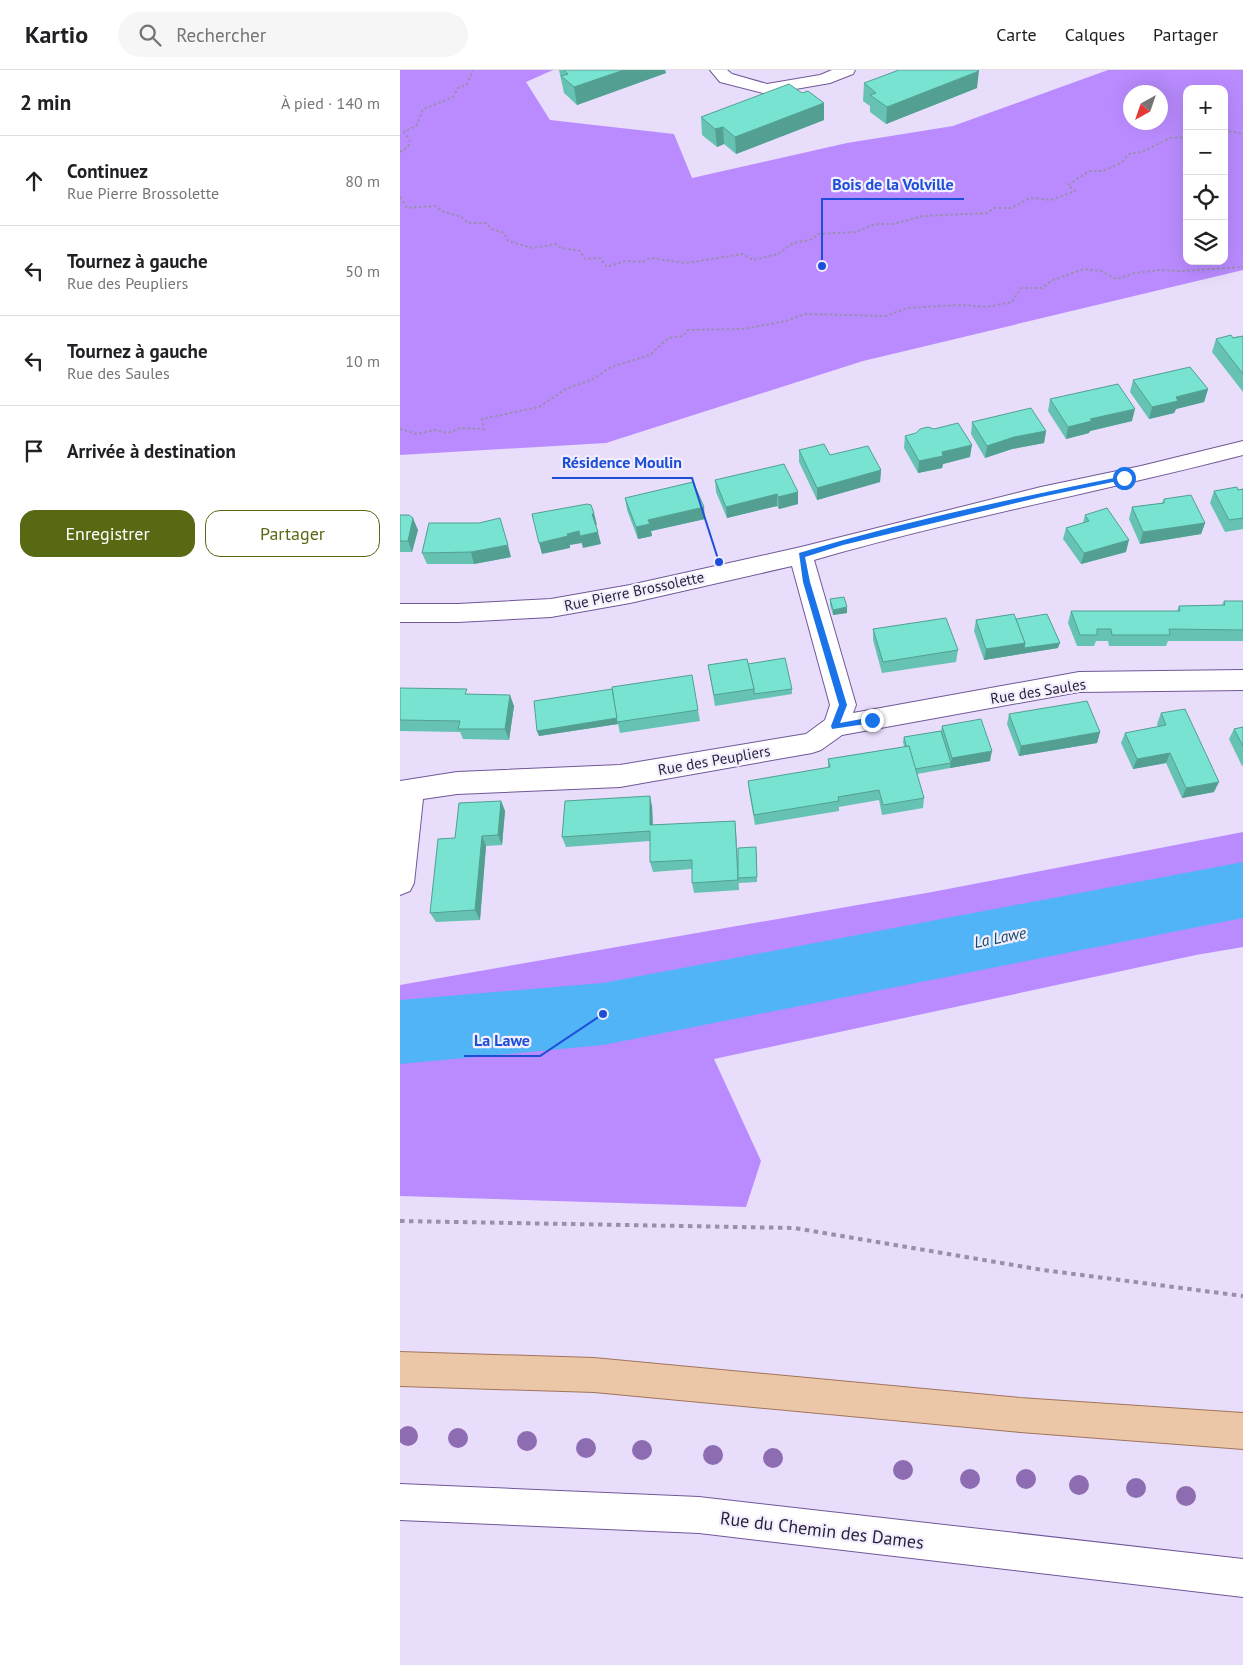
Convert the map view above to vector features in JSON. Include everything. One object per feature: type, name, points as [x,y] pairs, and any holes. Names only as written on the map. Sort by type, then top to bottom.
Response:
[{"type":"main road","points":[[400,1369],[594,1374],[1020,1414],[1243,1431]]},
{"type":"street","points":[[718,70],[726,78],[767,89],[824,79],[847,70]]},
{"type":"street","name":"Rue Pierre Brossolette","points":[[400,613],[551,608],[630,594],[801,555],[1041,495],[1141,474],[1243,448]]},
{"type":"street","points":[[801,555],[807,582],[843,705],[835,726]]},
{"type":"street","name":"Rue des Saules","points":[[835,726],[1079,682],[1243,680]]},
{"type":"street","name":"Rue des Peupliers","points":[[400,883],[406,791],[457,783],[620,776],[812,742],[835,726]]},
{"type":"street","name":"Rue du Chemin des Dames","points":[[400,1502],[698,1515],[1243,1578]]},
{"type":"path","points":[[400,152],[408,147],[410,141],[404,132],[417,124],[423,109],[453,97],[458,88],[467,84],[473,70]]},
{"type":"path","points":[[1228,131],[1243,134]]},
{"type":"path","points":[[400,197],[407,208],[416,207],[424,210],[435,206],[444,212],[460,216],[468,223],[486,223],[492,229],[504,233],[508,241],[536,249],[556,244],[561,248],[580,251],[585,259],[600,258],[607,267],[625,261],[643,262],[650,258],[686,263],[743,254],[753,260],[778,254],[793,242],[810,240],[819,234],[855,232],[876,224],[893,224],[923,216],[987,213],[994,208],[1010,208],[1030,198],[1051,200],[1075,191],[1068,185],[1089,171],[1103,171],[1109,166],[1121,163],[1129,154],[1142,152],[1170,138],[1183,137]]},
{"type":"path","points":[[400,429],[417,434],[435,430],[448,433],[460,428],[484,429],[482,419],[539,407],[566,389],[593,379],[611,367],[650,356],[668,338],[683,336],[688,330],[743,328],[786,321],[805,314],[886,316],[907,308],[962,305],[986,307],[1012,302],[1021,288],[1042,288],[1053,280],[1084,269],[1101,271],[1116,278],[1135,272],[1243,267]]},
{"type":"path","points":[[400,1221],[795,1228],[1043,1270],[1243,1296]]},
{"type":"shaded area","points":[[400,70],[553,70],[526,82],[550,120],[674,134],[692,178],[847,143],[953,126],[1108,70],[1243,70],[1243,270],[863,361],[606,443],[400,455]]},
{"type":"shaded area","points":[[1243,832],[1243,947],[1196,955],[714,1059],[761,1161],[746,1207],[400,1196],[400,985],[932,892]]},
{"type":"building","points":[[564,70],[624,70],[574,87],[561,76],[568,74]]},
{"type":"building","points":[[899,70],[979,71],[887,107],[870,95],[876,93],[864,83]]},
{"type":"building","points":[[789,84],[802,93],[808,91],[824,103],[735,137],[723,127],[715,129],[701,117]]},
{"type":"building","points":[[1231,335],[1233,338],[1243,336],[1243,374],[1216,339]]},
{"type":"building","points":[[1190,367],[1208,389],[1176,397],[1178,401],[1152,407],[1133,380]]},
{"type":"building","points":[[1118,384],[1135,409],[1090,419],[1092,421],[1068,427],[1050,399]]},
{"type":"building","points":[[1031,408],[1046,431],[1014,437],[987,446],[972,422]]},
{"type":"building","points":[[958,423],[972,445],[942,452],[943,456],[919,461],[905,436],[928,427],[934,429]]},
{"type":"building","points":[[824,444],[830,455],[868,446],[881,470],[817,488],[799,450]]},
{"type":"building","points":[[784,464],[798,492],[778,497],[777,494],[726,507],[715,480]]},
{"type":"building","points":[[693,482],[704,507],[648,520],[650,524],[636,527],[625,498]]},
{"type":"building","points":[[1237,487],[1238,490],[1243,489],[1243,518],[1229,520],[1214,491]]},
{"type":"building","points":[[1191,495],[1205,523],[1143,532],[1132,507],[1164,503],[1164,499]]},
{"type":"building","points":[[587,504],[591,505],[598,532],[580,536],[579,531],[567,534],[568,536],[539,543],[532,514]]},
{"type":"building","points":[[1107,508],[1129,540],[1084,553],[1066,528],[1089,521],[1085,515]]},
{"type":"building","points":[[400,515],[409,515],[413,518],[408,541],[400,541]]},
{"type":"building","points":[[500,518],[508,545],[471,552],[422,553],[429,523],[479,523]]},
{"type":"building","points":[[844,597],[847,607],[833,610],[830,599]]},
{"type":"building","points":[[1224,601],[1243,601],[1243,630],[1169,629],[1170,635],[1112,635],[1111,629],[1097,629],[1097,635],[1080,635],[1071,611],[1180,611],[1179,606],[1225,605]]},
{"type":"building","points":[[1014,614],[1025,643],[986,649],[976,620]]},
{"type":"building","points":[[1047,614],[1060,643],[1024,648],[1025,643],[1016,619]]},
{"type":"building","points":[[946,618],[958,650],[883,662],[873,629]]},
{"type":"building","points":[[785,658],[792,689],[754,694],[748,664]]},
{"type":"building","points":[[747,659],[754,689],[714,695],[708,665]]},
{"type":"building","points":[[692,675],[698,710],[617,722],[612,687]]},
{"type":"building","points":[[400,688],[467,689],[465,694],[510,695],[505,729],[458,729],[460,721],[400,720]]},
{"type":"building","points":[[612,689],[617,718],[537,731],[534,701]]},
{"type":"building","points":[[1087,701],[1100,732],[1021,746],[1009,714]]},
{"type":"building","points":[[1185,709],[1219,782],[1186,788],[1170,753],[1137,759],[1125,733],[1166,725],[1161,713]]},
{"type":"building","points":[[981,719],[992,751],[952,758],[942,726]]},
{"type":"building","points":[[1243,727],[1243,746],[1234,729]]},
{"type":"building","points":[[941,731],[951,763],[915,769],[909,746],[906,746],[904,737]]},
{"type":"building","points":[[909,746],[924,798],[883,805],[879,790],[838,797],[839,801],[754,815],[748,781],[830,767],[828,759]]},
{"type":"building","points":[[650,796],[650,825],[735,821],[738,880],[692,883],[692,860],[650,862],[650,831],[562,837],[565,801]]},
{"type":"building","points":[[501,801],[498,835],[482,836],[475,910],[430,913],[438,839],[455,838],[459,803]]},
{"type":"building","points":[[756,847],[757,877],[738,878],[738,848]]},
{"type":"waterway","name":"La Lawe","points":[[400,1032],[603,1014],[1243,890]]},
{"type":"place","name":"Bois de la Volville","points":[[822,266]]},
{"type":"place","name":"Résidence Moulin","points":[[719,562]]},
{"type":"place","name":"La Lawe","points":[[603,1014]]},
{"type":"route","points":[[872,720],[835,726],[843,705],[807,582],[801,555],[1041,495],[1124,478]]}]
